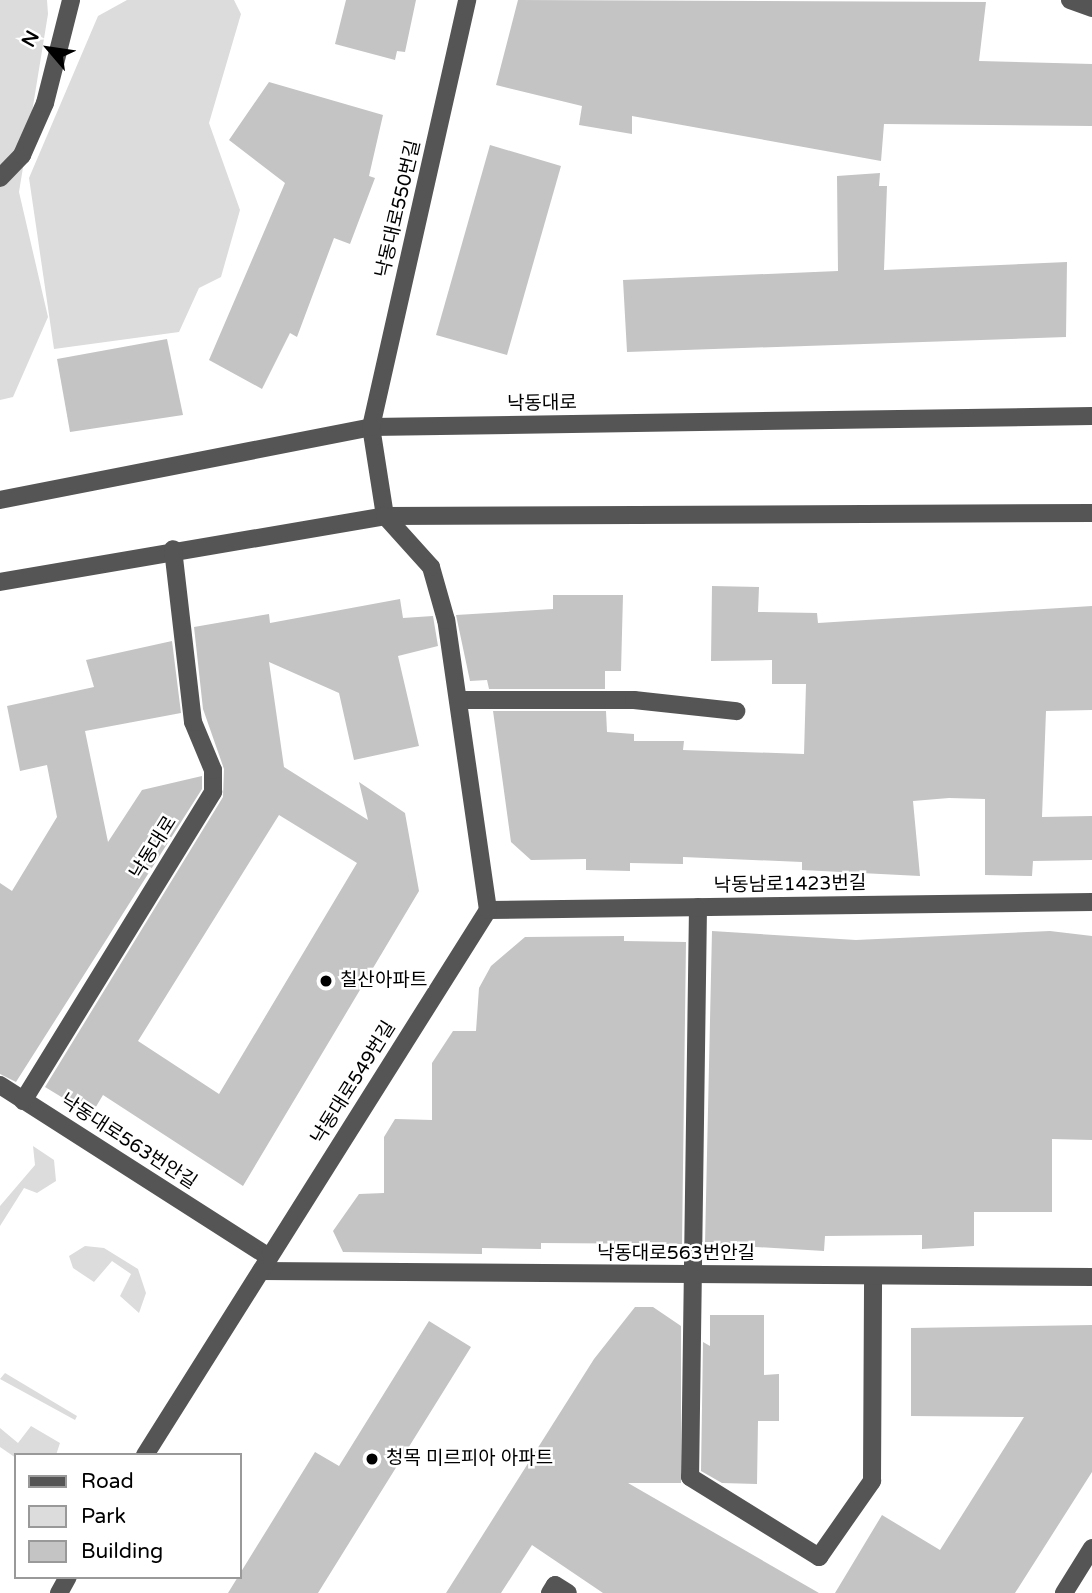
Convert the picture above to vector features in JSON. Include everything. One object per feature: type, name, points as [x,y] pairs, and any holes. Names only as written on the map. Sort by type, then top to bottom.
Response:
[{"type":"street","points":[[0,178],[22,155],[45,103],[71,0]]},
{"type":"street","name":"낙동대로550번길","points":[[371,427],[467,0]]},
{"type":"street","points":[[1070,0],[1092,8]]},
{"type":"street","name":"낙동대로","points":[[0,500],[371,427],[1092,416]]},
{"type":"street","points":[[371,427],[385,516],[431,568],[457,700],[488,909]]},
{"type":"street","points":[[0,582],[173,549],[385,516],[1092,513]]},
{"type":"street","name":"낙동대로","points":[[23,1101],[213,792],[213,770],[194,722],[173,549]]},
{"type":"street","points":[[457,700],[634,700],[736,711]]},
{"type":"street","name":"낙동남로1423번길","points":[[488,909],[1092,902]]},
{"type":"street","points":[[698,907],[690,1478],[819,1557],[872,1481],[873,1276]]},
{"type":"street","name":"낙동대로549번길","points":[[146,1453],[488,909]]},
{"type":"street","name":"낙동대로563번안길","points":[[0,1085],[265,1264],[692,1275],[1092,1277]]},
{"type":"street","points":[[1065,1593],[1092,1548]]},
{"type":"street","points":[[551,1593],[555,1585],[568,1593]]},
{"type":"green space","points":[[0,0],[47,0],[48,14],[19,192],[48,317],[13,397],[0,400]]},
{"type":"green space","points":[[127,0],[234,0],[241,14],[209,123],[240,210],[221,277],[199,288],[179,332],[54,349],[29,178],[98,16]]},
{"type":"green space","points":[[33,1146],[54,1160],[56,1181],[37,1193],[24,1188],[0,1226],[0,1206],[35,1165]]},
{"type":"green space","points":[[85,1246],[104,1248],[138,1269],[146,1293],[139,1313],[120,1296],[131,1274],[112,1261],[94,1282],[73,1268],[69,1256]]},
{"type":"green space","points":[[5,1373],[77,1416],[75,1420],[0,1379]]},
{"type":"green space","points":[[31,1426],[60,1443],[57,1453],[14,1453],[14,1457],[0,1447],[0,1428],[18,1443]]},
{"type":"building","points":[[346,0],[416,0],[405,52],[397,51],[395,60],[335,44]]},
{"type":"building","points":[[518,0],[986,2],[979,61],[1092,64],[1092,126],[884,124],[881,161],[632,116],[632,134],[579,125],[582,106],[496,85]]},
{"type":"building","points":[[269,82],[383,115],[369,176],[375,178],[350,244],[334,238],[297,337],[290,333],[262,389],[209,360],[285,183],[229,140]]},
{"type":"building","points":[[490,145],[561,166],[507,355],[436,335]]},
{"type":"building","points":[[880,173],[879,186],[887,186],[884,270],[1067,262],[1066,337],[627,352],[623,280],[838,271],[837,176]]},
{"type":"building","points":[[167,339],[183,415],[70,432],[57,359]]},
{"type":"building","points":[[712,586],[759,587],[758,612],[817,613],[818,623],[1092,606],[1092,710],[1046,711],[1042,817],[1092,816],[1092,860],[1033,861],[1032,876],[985,875],[985,799],[949,798],[913,801],[920,876],[802,870],[802,862],[683,857],[683,864],[630,863],[630,871],[586,870],[586,859],[531,860],[511,842],[493,711],[606,711],[607,732],[634,734],[634,741],[684,741],[683,750],[804,754],[806,684],[772,684],[772,660],[711,661]]},
{"type":"building","points":[[553,595],[623,595],[621,671],[605,671],[605,689],[489,689],[487,680],[470,681],[456,615],[553,609]]},
{"type":"building","points":[[400,599],[403,618],[433,616],[438,646],[398,656],[419,746],[354,760],[339,693],[269,662],[284,767],[368,820],[359,782],[405,813],[419,891],[243,1186],[103,1095],[91,1115],[45,1087],[223,797],[224,769],[203,709],[194,627],[269,614],[270,623]],"holes":[[[279,815],[357,863],[219,1094],[138,1041]]]},
{"type":"building","points":[[172,641],[181,713],[85,731],[108,842],[142,790],[202,776],[202,789],[16,1082],[0,1074],[0,883],[12,891],[57,817],[47,765],[20,771],[7,706],[94,687],[86,660]]},
{"type":"building","points":[[712,931],[856,940],[1050,931],[1092,936],[1092,1140],[1052,1139],[1052,1212],[974,1212],[974,1246],[922,1249],[922,1235],[825,1236],[824,1251],[705,1244]]},
{"type":"building","points":[[624,936],[624,941],[686,942],[682,1244],[541,1243],[541,1249],[482,1248],[482,1254],[343,1252],[333,1231],[359,1194],[384,1193],[384,1137],[395,1119],[432,1120],[432,1063],[453,1031],[476,1031],[479,988],[491,966],[525,937]]},
{"type":"building","points":[[635,1307],[653,1307],[681,1326],[681,1483],[628,1483],[819,1593],[603,1593],[532,1545],[501,1593],[446,1593],[594,1359]]},
{"type":"building","points":[[710,1315],[764,1315],[764,1375],[779,1374],[779,1421],[758,1421],[757,1484],[722,1483],[701,1471],[703,1342],[710,1346]]},
{"type":"building","name":"청목 미르피아 아파트","points":[[429,1321],[471,1347],[318,1593],[228,1593],[237,1579],[242,1579],[242,1570],[315,1452],[339,1466]]},
{"type":"building","points":[[1092,1325],[1092,1472],[1015,1593],[835,1593],[882,1515],[940,1550],[1024,1417],[911,1416],[911,1328]]},
{"type":"place","name":"칠산아파트","points":[[326,981]]},
{"type":"place","name":"청목 미르피아 아파트","points":[[372,1459]]}]
